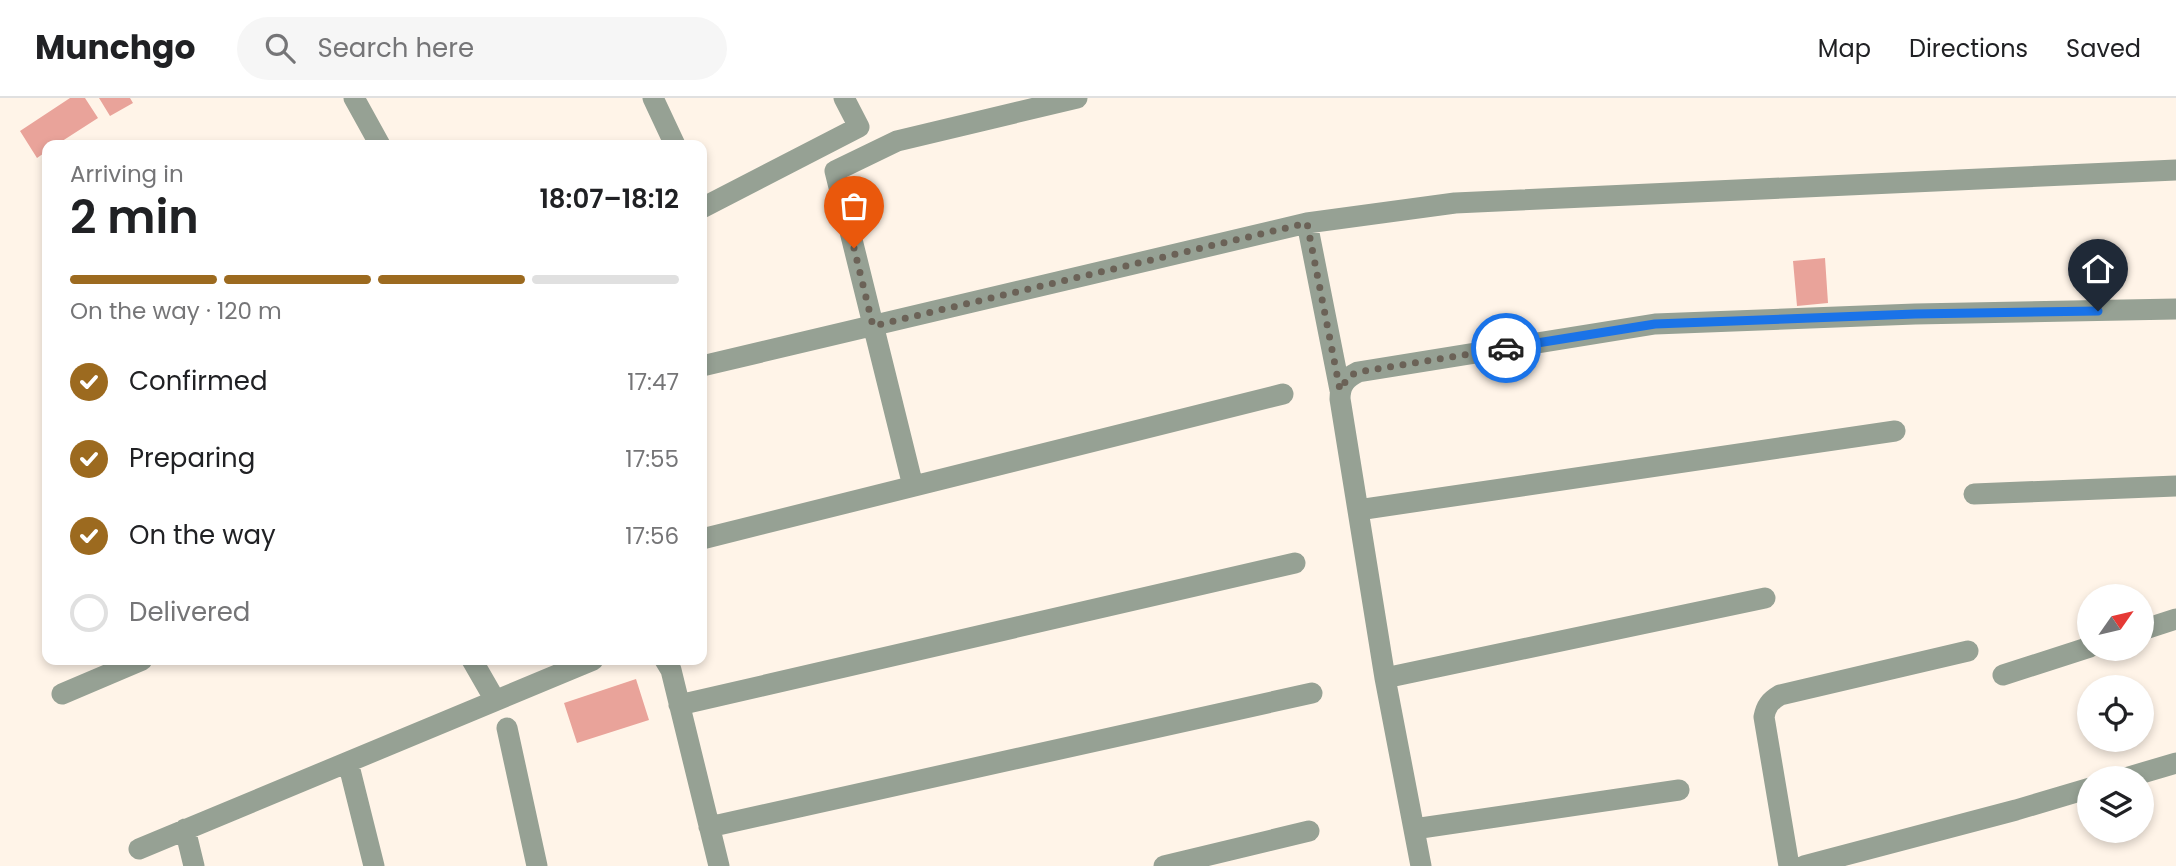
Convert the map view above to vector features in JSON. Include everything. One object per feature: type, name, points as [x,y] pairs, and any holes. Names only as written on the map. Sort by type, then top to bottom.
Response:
[{"type":"street","points":[[354,98],[377,140]]},
{"type":"street","points":[[653,98],[674,140]]},
{"type":"street","points":[[707,203],[859,127],[844,98]]},
{"type":"street","points":[[913,486],[835,171],[897,141],[1077,98]]},
{"type":"street","points":[[707,365],[1307,223],[1455,204],[2176,170]]},
{"type":"street","points":[[1307,223],[1340,390],[1385,678],[1421,866]]},
{"type":"street","points":[[1340,390],[1349,376],[1358,372],[1655,324],[1915,314],[2176,309]]},
{"type":"street","points":[[707,537],[1283,394]]},
{"type":"street","points":[[1358,510],[1895,432]]},
{"type":"street","points":[[1974,494],[2176,486]]},
{"type":"street","points":[[679,705],[1296,563]]},
{"type":"street","points":[[1385,678],[1765,598]]},
{"type":"street","points":[[2154,626],[2176,619]]},
{"type":"street","points":[[1789,866],[1764,717],[1765,708],[1772,700],[1792,692],[1968,651]]},
{"type":"street","points":[[2003,676],[2077,651]]},
{"type":"street","points":[[62,694],[130,665]]},
{"type":"street","points":[[475,665],[495,700]]},
{"type":"street","points":[[139,849],[581,665]]},
{"type":"street","points":[[668,665],[719,866]]},
{"type":"street","points":[[709,827],[1312,693]]},
{"type":"street","points":[[506,728],[537,866]]},
{"type":"street","points":[[348,761],[374,866]]},
{"type":"street","points":[[2154,770],[2176,763]]},
{"type":"street","points":[[1414,829],[1679,790]]},
{"type":"street","points":[[1804,866],[2077,792]]},
{"type":"street","points":[[185,829],[194,866]]},
{"type":"street","points":[[1164,866],[1309,831]]},
{"type":"building","points":[[70,98],[85,98],[98,118],[64,140],[42,140],[42,154],[37,158],[20,131]]},
{"type":"building","points":[[99,98],[130,98],[133,103],[110,116]]},
{"type":"building","points":[[1825,258],[1828,303],[1797,306],[1793,261]]},
{"type":"building","points":[[636,679],[649,720],[577,743],[564,703]]},
{"type":"way so far","points":[[854,248],[873,326],[1307,223],[1340,390],[1349,376],[1358,372],[1506,348]]},
{"type":"route","points":[[1506,348],[1655,324],[1915,314],[2098,311]]}]
